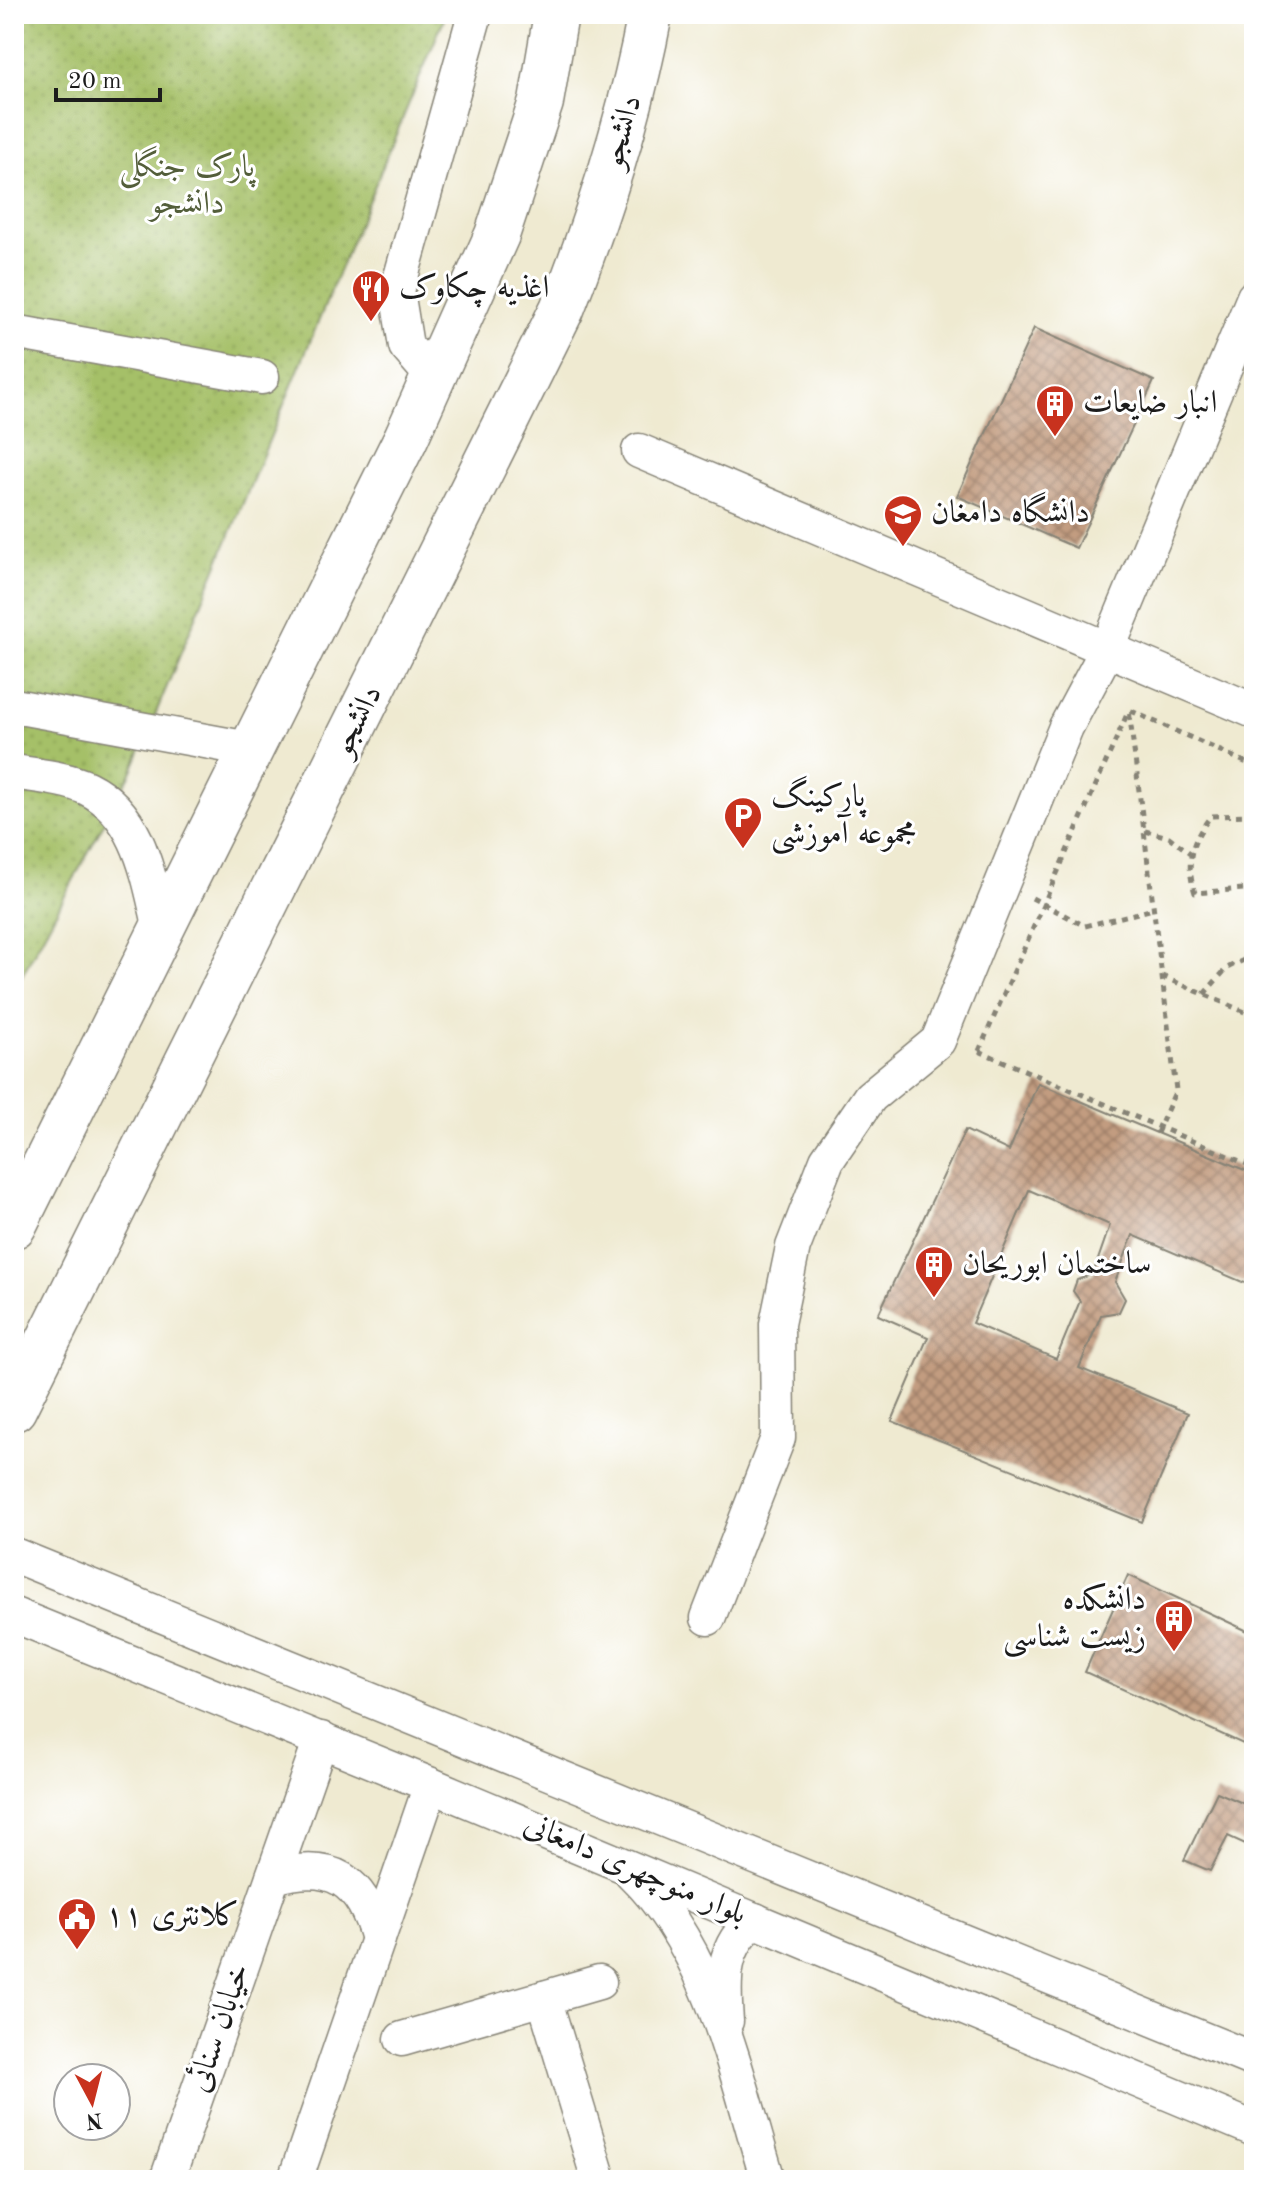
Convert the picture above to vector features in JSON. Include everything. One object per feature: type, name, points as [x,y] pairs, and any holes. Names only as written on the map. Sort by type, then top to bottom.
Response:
[{"type":"main road","points":[[14,1226],[162,933],[249,749],[433,377],[502,220],[541,102],[556,14]]},
{"type":"main road","name":"دانشجو","points":[[14,1409],[562,309],[602,207],[637,83],[650,14]]},
{"type":"street","points":[[433,377],[406,346],[397,291],[475,14]]},
{"type":"street","points":[[708,1618],[778,1438],[777,1324],[793,1247],[827,1160],[870,1097],[938,1041],[1066,727],[1108,648],[1254,297]]},
{"type":"street","points":[[14,332],[262,377]]},
{"type":"street","points":[[639,451],[1254,711]]},
{"type":"street","points":[[14,706],[249,749]]},
{"type":"street","points":[[14,772],[88,788],[124,818],[141,850],[162,933]]},
{"type":"street","name":"بلوار منوچهری دامغانی","points":[[14,1555],[1254,2060]]},
{"type":"street","points":[[22,1618],[20,1587],[28,1577],[40,1571],[53,1572]]},
{"type":"street","name":"بلوار منوچهری دامغانی","points":[[22,1618],[321,1739],[1254,2129]]},
{"type":"street","name":"خیابان سنائی","points":[[167,2180],[321,1739]]},
{"type":"street","points":[[295,2180],[431,1785]]},
{"type":"street","points":[[624,1865],[664,1909],[683,1940],[729,2053],[760,2178]]},
{"type":"street","points":[[273,1877],[308,1870],[331,1873],[348,1883],[371,1914],[378,1939]]},
{"type":"street","points":[[729,2053],[726,1964],[735,1941],[755,1920]]},
{"type":"street","points":[[402,2039],[599,1982]]},
{"type":"street","points":[[544,1998],[599,2180]]},
{"type":"path","points":[[1129,710],[1254,766]]},
{"type":"path","points":[[1129,710],[1176,1090],[1159,1130]]},
{"type":"path","points":[[979,1051],[1129,710]]},
{"type":"path","points":[[1253,891],[1195,893],[1188,873],[1190,853],[1198,831],[1211,816],[1254,815]]},
{"type":"path","points":[[1144,830],[1169,837],[1190,853]]},
{"type":"path","points":[[1003,883],[1085,926],[1154,909]]},
{"type":"path","points":[[1204,994],[1227,968],[1254,955]]},
{"type":"path","points":[[1162,976],[1254,1016]]},
{"type":"path","points":[[938,1041],[979,1051],[1159,1130],[1254,1167]]},
{"type":"green space","name":"پارک جنگلی دانشجو","points":[[14,14],[446,14],[131,773],[14,990]]},
{"type":"building","name":"انبار ضایعات","points":[[1034,328],[1154,381],[1076,548],[957,496]]},
{"type":"building","name":"ساختمان ابوریحان","points":[[1038,1083],[1254,1174],[1254,1287],[1133,1235],[1115,1282],[1125,1299],[1119,1312],[1101,1315],[1079,1368],[1188,1413],[1142,1522],[892,1421],[928,1337],[878,1315],[965,1130],[1009,1151]],"holes":[[[1029,1190],[1110,1225],[1093,1274],[1077,1280],[1073,1291],[1080,1301],[1056,1359],[972,1323]]]},
{"type":"building","name":"دانشکده زیست شناسی","points":[[1128,1575],[1254,1634],[1254,1749],[1085,1672]]},
{"type":"building","points":[[1217,1792],[1254,1808],[1254,1848],[1228,1836],[1210,1871],[1184,1860]]},
{"type":"place","name":"اغذیه چکاوک","points":[[371,323]]},
{"type":"place","name":"انبار ضایعات","points":[[1055,438]]},
{"type":"place","name":"دانشگاه دامغان","points":[[903,548]]},
{"type":"place","name":"پارکینگ مجموعه آموزشی","points":[[743,850]]},
{"type":"place","name":"ساختمان ابوریحان","points":[[934,1299]]},
{"type":"place","name":"دانشکده زیست شناسی","points":[[1174,1653]]},
{"type":"place","name":"کلانتری ۱۱","points":[[77,1951]]}]
